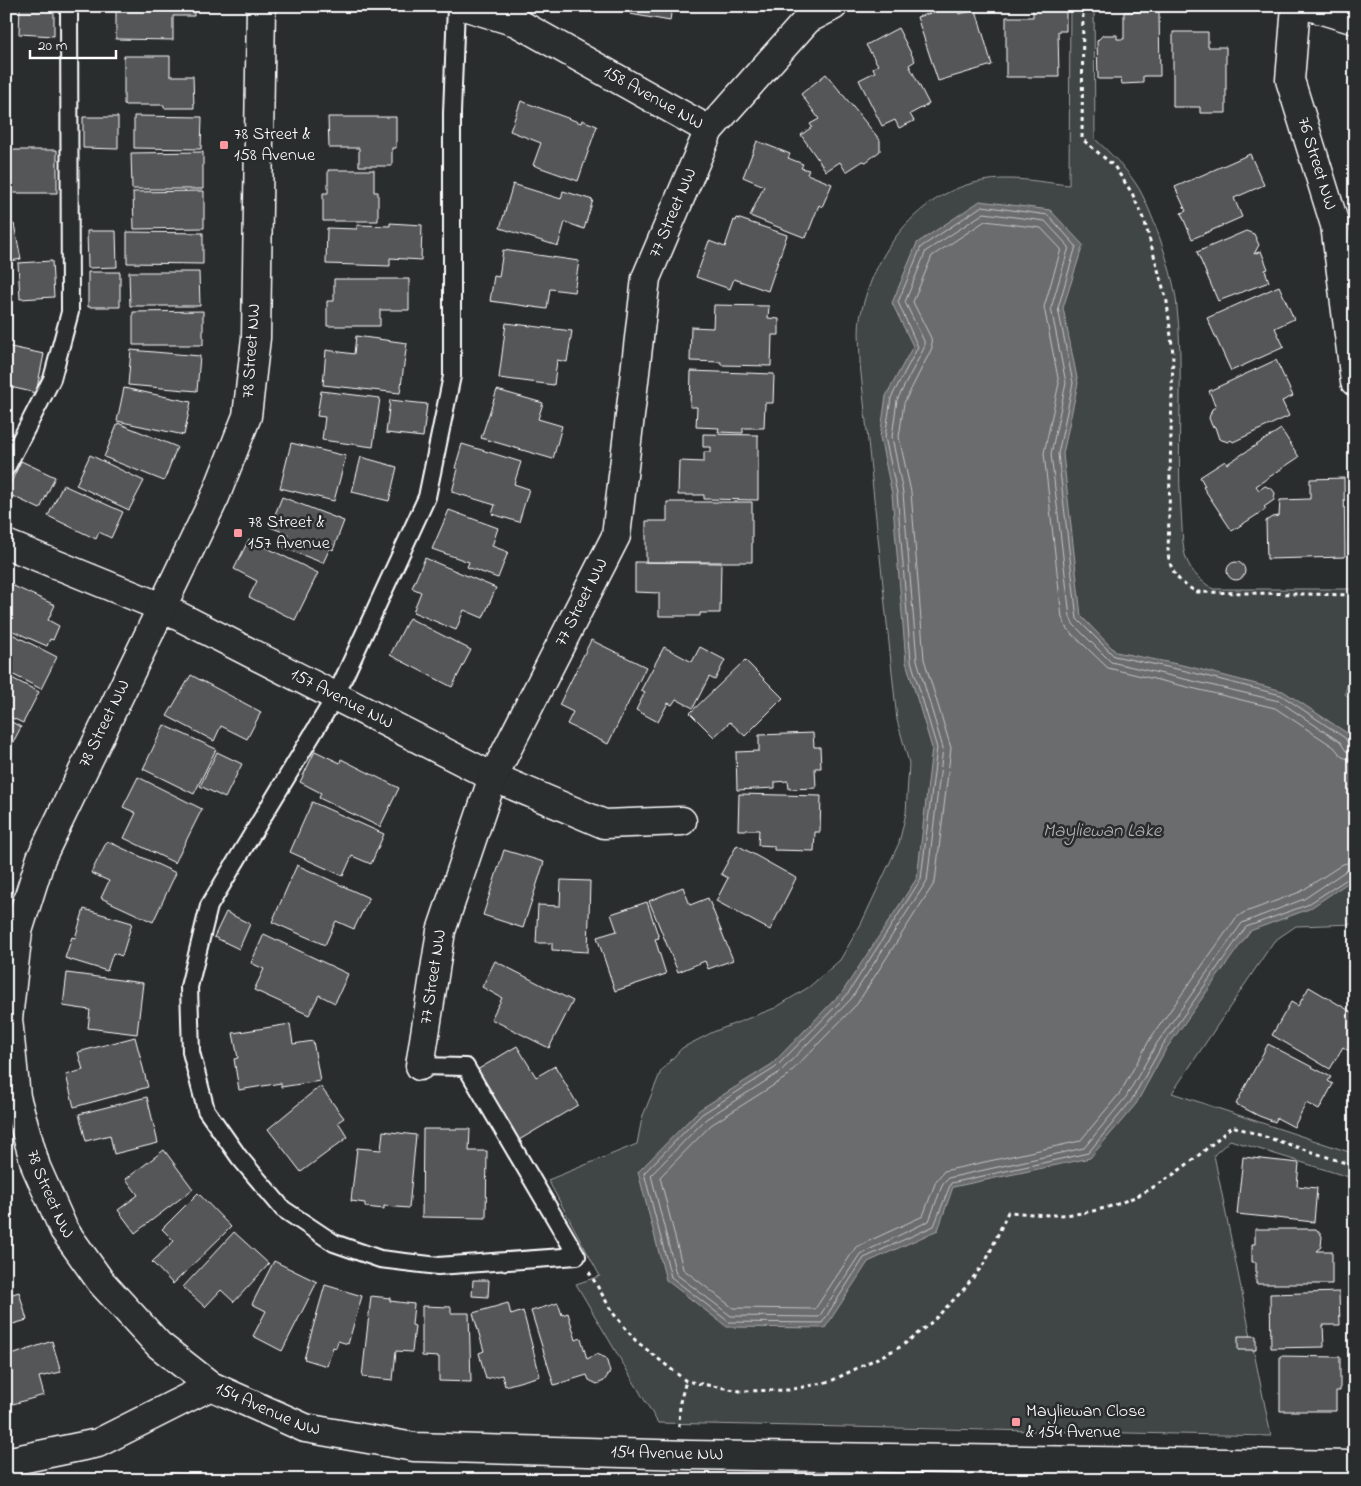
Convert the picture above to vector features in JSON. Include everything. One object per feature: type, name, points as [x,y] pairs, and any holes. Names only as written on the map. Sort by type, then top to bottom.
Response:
[{"type":"street","name":"78 Street NW","points":[[211,1386],[152,1338],[101,1282],[64,1230],[36,1167],[16,1096],[7,1019],[18,931],[41,858],[215,497],[247,416],[256,338],[261,6]]},
{"type":"street","name":"158 Avenue NW","points":[[464,6],[516,22],[709,130],[808,19],[833,6]]},
{"type":"street","name":"76 Street NW","points":[[1296,6],[1290,80],[1335,225],[1355,382]]},
{"type":"street","points":[[1309,6],[1355,20]]},
{"type":"street","name":"77 Street NW","points":[[420,1066],[441,931],[493,777],[616,536],[646,278],[709,130]]},
{"type":"street","name":"157 Avenue NW","points":[[6,544],[161,607],[493,777],[604,824],[682,821]]},
{"type":"street","name":"154 Avenue NW","points":[[6,1462],[98,1443],[211,1386],[305,1428],[414,1447],[689,1455],[1355,1465]]},
{"type":"lane","points":[[6,468],[52,379],[70,312],[69,6]]},
{"type":"lane","points":[[420,1066],[466,1066],[577,1256],[438,1266],[380,1259],[334,1243],[283,1209],[239,1157],[206,1110],[191,1052],[189,987],[210,906],[335,697],[427,497],[452,376],[452,113],[456,6]]},
{"type":"path","points":[[1083,6],[1082,139],[1114,166],[1132,193],[1145,223],[1167,302],[1173,354],[1168,554],[1170,565],[1176,577],[1196,592],[1355,595]]},
{"type":"path","points":[[577,1256],[597,1282],[613,1313],[636,1341],[686,1381],[740,1391],[789,1390],[831,1381],[902,1346],[933,1321],[965,1288],[986,1261],[1008,1212],[1055,1215],[1087,1212],[1114,1206],[1159,1185],[1193,1162],[1232,1126],[1355,1166]]},
{"type":"shaded area","points":[[1070,6],[1094,6],[1095,139],[1122,166],[1142,194],[1166,256],[1174,286],[1180,351],[1179,457],[1182,536],[1188,563],[1199,578],[1213,589],[1355,589],[1355,654],[1345,694],[1355,702],[1355,924],[1296,926],[1274,941],[1172,1093],[1355,1154],[1355,1179],[1230,1140],[1214,1155],[1271,1436],[658,1423],[576,1284],[600,1276],[548,1180],[637,1144],[642,1118],[661,1071],[682,1048],[713,1032],[775,1008],[809,987],[840,960],[861,924],[899,843],[906,813],[909,763],[897,720],[860,364],[860,318],[867,291],[878,265],[892,242],[910,221],[930,203],[953,190],[979,182],[1016,179],[1069,185]]},
{"type":"water","name":"Mayliewan Lake","points":[[980,201],[1050,210],[1083,245],[1063,308],[1078,383],[1063,454],[1081,616],[1116,652],[1187,666],[1283,691],[1350,735],[1355,749],[1355,878],[1309,909],[1250,931],[1166,1049],[1136,1104],[1090,1158],[953,1187],[938,1230],[868,1262],[825,1328],[727,1327],[666,1280],[638,1172],[699,1110],[772,1064],[843,991],[917,878],[932,748],[906,662],[892,494],[880,437],[886,396],[913,346],[892,303],[917,243]]},
{"type":"building","points":[[20,6],[54,6],[54,36],[19,34]]},
{"type":"building","points":[[116,6],[194,6],[194,16],[173,16],[173,40],[116,39]]},
{"type":"building","points":[[631,6],[672,6],[670,21],[630,14]]},
{"type":"building","points":[[957,6],[959,14],[976,10],[992,65],[938,81],[917,17]]},
{"type":"building","points":[[1033,6],[1066,6],[1066,31],[1058,31],[1059,77],[1006,77],[1006,17],[1033,17]]},
{"type":"building","points":[[1159,11],[1160,76],[1143,76],[1143,83],[1122,84],[1121,79],[1098,79],[1097,41],[1103,35],[1117,35],[1117,39],[1124,39],[1124,12]]},
{"type":"building","points":[[898,28],[915,61],[909,65],[929,104],[910,114],[914,121],[899,128],[895,120],[882,126],[859,80],[875,72],[873,68],[878,65],[866,45]]},
{"type":"building","points":[[1173,32],[1208,32],[1208,47],[1226,47],[1226,113],[1200,113],[1200,107],[1173,107]]},
{"type":"building","points":[[124,56],[170,56],[170,76],[193,76],[194,108],[164,108],[164,105],[124,105]]},
{"type":"building","points":[[826,74],[880,140],[880,151],[866,162],[863,161],[846,172],[840,162],[826,171],[801,135],[812,127],[810,124],[819,119],[801,94]]},
{"type":"building","points":[[521,101],[581,123],[582,120],[597,126],[578,181],[533,165],[541,143],[510,131]]},
{"type":"building","points":[[134,116],[202,117],[201,149],[134,148]]},
{"type":"building","points":[[83,117],[118,117],[118,149],[83,148]]},
{"type":"building","points":[[328,117],[396,117],[396,148],[392,148],[392,166],[359,166],[359,148],[329,148]]},
{"type":"building","points":[[757,141],[790,154],[788,158],[803,164],[801,168],[809,170],[807,174],[832,184],[822,207],[819,205],[806,238],[750,216],[764,186],[743,177]]},
{"type":"building","points":[[12,150],[57,150],[57,193],[12,193]]},
{"type":"building","points":[[203,152],[203,189],[132,189],[131,153]]},
{"type":"building","points":[[1250,154],[1264,185],[1234,198],[1242,217],[1192,239],[1181,213],[1186,211],[1175,187]]},
{"type":"building","points":[[328,170],[374,170],[374,192],[378,192],[378,221],[323,221],[323,193],[328,193]]},
{"type":"building","points":[[513,184],[561,199],[563,191],[593,200],[584,229],[565,222],[558,246],[500,228]]},
{"type":"building","points":[[204,191],[204,228],[134,229],[133,192]]},
{"type":"building","points":[[6,216],[8,226],[14,224],[21,259],[6,262]]},
{"type":"building","points":[[737,218],[787,235],[768,291],[734,279],[730,289],[696,277],[709,241],[725,247],[734,220],[736,221]]},
{"type":"building","points":[[390,223],[422,225],[421,260],[390,258],[390,266],[326,264],[327,228],[357,229],[357,225],[390,226]]},
{"type":"building","points":[[87,231],[116,231],[117,267],[88,268]]},
{"type":"building","points":[[1246,231],[1254,234],[1259,245],[1254,254],[1261,251],[1268,269],[1265,270],[1269,282],[1218,301],[1197,252]]},
{"type":"building","points":[[127,232],[203,233],[203,264],[127,263]]},
{"type":"building","points":[[503,250],[579,261],[574,292],[550,289],[547,309],[490,301],[494,276],[499,277]]},
{"type":"building","points":[[52,261],[54,297],[20,299],[18,263]]},
{"type":"building","points":[[88,272],[120,272],[120,307],[88,307]]},
{"type":"building","points":[[129,272],[199,272],[200,306],[130,306]]},
{"type":"building","points":[[334,279],[409,279],[409,310],[380,310],[380,326],[327,326],[327,301],[334,301]]},
{"type":"building","points":[[1279,286],[1294,319],[1275,328],[1284,347],[1231,371],[1207,318]]},
{"type":"building","points":[[714,305],[769,306],[768,318],[779,319],[779,335],[772,335],[771,366],[721,365],[721,362],[690,361],[691,327],[713,328]]},
{"type":"building","points":[[203,311],[203,345],[133,345],[133,312]]},
{"type":"building","points":[[506,323],[572,331],[567,362],[557,360],[554,385],[499,378]]},
{"type":"building","points":[[356,336],[407,343],[400,393],[323,385],[326,350],[354,354]]},
{"type":"building","points":[[6,346],[44,354],[36,393],[6,386]]},
{"type":"building","points":[[131,350],[200,356],[197,391],[128,385]]},
{"type":"building","points":[[1276,360],[1293,396],[1282,401],[1289,416],[1233,442],[1231,440],[1228,442],[1219,439],[1215,427],[1212,426],[1209,418],[1212,409],[1216,407],[1209,391]]},
{"type":"building","points":[[691,371],[774,374],[773,403],[765,403],[764,428],[743,428],[743,433],[718,432],[719,428],[696,427],[697,407],[690,407]]},
{"type":"building","points":[[124,388],[191,402],[184,435],[117,421]]},
{"type":"building","points":[[497,390],[543,403],[538,419],[562,426],[553,459],[481,438]]},
{"type":"building","points":[[321,391],[380,398],[373,447],[322,440],[325,417],[317,416]]},
{"type":"building","points":[[390,400],[427,404],[423,437],[386,433]]},
{"type":"building","points":[[118,423],[177,447],[164,481],[104,457]]},
{"type":"building","points":[[1281,429],[1299,457],[1256,486],[1259,490],[1265,486],[1272,489],[1275,493],[1274,500],[1264,507],[1266,509],[1232,531],[1203,487],[1205,486],[1200,477],[1225,461],[1227,464]]},
{"type":"building","points":[[703,434],[758,435],[758,500],[704,499],[704,495],[678,495],[679,461],[704,462],[704,452],[711,452],[711,447],[703,447]]},
{"type":"building","points":[[291,443],[346,456],[334,501],[280,488]]},
{"type":"building","points":[[462,444],[521,462],[514,484],[529,489],[519,522],[492,514],[495,505],[452,492],[458,469],[455,468]]},
{"type":"building","points":[[90,455],[144,481],[129,510],[76,485]]},
{"type":"building","points":[[361,457],[397,467],[389,501],[352,492]]},
{"type":"building","points":[[21,461],[55,477],[40,509],[6,493]]},
{"type":"building","points":[[1344,478],[1345,557],[1267,559],[1266,521],[1272,517],[1279,516],[1280,500],[1310,499],[1310,479]]},
{"type":"building","points":[[63,485],[123,512],[111,538],[99,532],[96,539],[48,516]]},
{"type":"building","points":[[282,497],[344,521],[333,550],[330,548],[323,563],[282,547],[288,534],[270,527]]},
{"type":"building","points":[[667,502],[752,502],[752,562],[646,562],[646,521],[667,521]]},
{"type":"building","points":[[449,510],[498,528],[492,546],[508,552],[498,578],[467,567],[469,562],[432,549]]},
{"type":"building","points":[[249,539],[318,573],[295,620],[249,597],[257,581],[234,569]]},
{"type":"building","points":[[425,558],[496,588],[483,618],[464,610],[456,630],[413,612],[421,592],[412,588]]},
{"type":"building","points":[[635,562],[721,563],[720,613],[700,613],[700,616],[659,616],[659,593],[635,592]]},
{"type":"building","points":[[1236,562],[1242,565],[1245,571],[1242,577],[1236,580],[1230,577],[1227,571],[1230,565]]},
{"type":"building","points":[[7,583],[55,605],[48,620],[59,626],[53,640],[50,639],[47,646],[6,628]]},
{"type":"building","points":[[409,618],[471,650],[452,687],[390,655]]},
{"type":"building","points":[[6,631],[57,657],[41,689],[6,671]]},
{"type":"building","points":[[591,640],[646,667],[608,744],[567,724],[573,712],[559,705]]},
{"type":"building","points":[[664,647],[692,662],[700,647],[725,660],[715,680],[709,677],[693,708],[676,699],[672,705],[668,703],[658,722],[636,710],[645,692],[641,690]]},
{"type":"building","points":[[745,660],[783,698],[745,736],[730,722],[714,737],[690,713]]},
{"type":"building","points":[[6,675],[39,692],[23,723],[6,715]]},
{"type":"building","points":[[191,675],[261,712],[247,739],[221,726],[214,741],[167,716]]},
{"type":"building","points":[[6,719],[21,727],[6,756]]},
{"type":"building","points":[[164,725],[216,749],[194,794],[143,769]]},
{"type":"building","points":[[813,733],[814,747],[820,747],[821,768],[815,768],[816,788],[789,789],[788,781],[775,782],[775,788],[737,790],[736,752],[759,751],[759,735]]},
{"type":"building","points":[[315,751],[340,763],[341,759],[399,788],[380,827],[319,798],[321,793],[300,782]]},
{"type":"building","points":[[217,752],[242,764],[225,798],[200,786]]},
{"type":"building","points":[[138,777],[202,809],[175,863],[124,838],[136,813],[123,807]]},
{"type":"building","points":[[739,794],[821,796],[820,832],[815,832],[814,851],[774,850],[774,846],[758,845],[759,830],[738,830]]},
{"type":"building","points":[[312,802],[384,834],[371,864],[352,856],[343,876],[290,852]]},
{"type":"building","points":[[107,841],[176,873],[153,922],[101,898],[109,881],[91,873]]},
{"type":"building","points":[[737,845],[796,878],[770,930],[716,901],[728,878],[721,874]]},
{"type":"building","points":[[504,850],[544,862],[523,928],[483,915]]},
{"type":"building","points":[[297,865],[369,898],[354,929],[336,921],[325,945],[272,922]]},
{"type":"building","points":[[561,880],[590,881],[588,952],[552,950],[552,943],[536,943],[538,905],[560,906]]},
{"type":"building","points":[[683,887],[690,905],[708,898],[733,960],[708,969],[705,961],[678,972],[649,901]]},
{"type":"building","points":[[647,902],[659,938],[655,939],[666,974],[615,991],[597,937],[617,931],[611,914]]},
{"type":"building","points":[[84,909],[132,923],[122,956],[113,953],[107,971],[65,958],[72,937],[75,938]]},
{"type":"building","points":[[226,912],[250,924],[239,949],[214,937]]},
{"type":"building","points":[[264,934],[348,974],[335,1003],[319,995],[309,1015],[254,990],[264,969],[251,963]]},
{"type":"building","points":[[495,961],[573,1001],[549,1048],[491,1019],[502,998],[482,987]]},
{"type":"building","points":[[67,973],[143,983],[137,1034],[88,1028],[90,1010],[63,1006]]},
{"type":"building","points":[[1309,987],[1355,1014],[1355,1055],[1343,1047],[1330,1069],[1272,1035],[1291,1002],[1298,1006]]},
{"type":"building","points":[[290,1024],[293,1044],[313,1041],[320,1081],[281,1087],[281,1083],[239,1090],[234,1059],[238,1058],[233,1033]]},
{"type":"building","points":[[135,1037],[148,1087],[74,1107],[66,1075],[83,1070],[78,1052]]},
{"type":"building","points":[[1268,1044],[1331,1077],[1328,1081],[1333,1084],[1319,1110],[1306,1103],[1294,1127],[1277,1118],[1275,1122],[1259,1116],[1236,1104]]},
{"type":"building","points":[[517,1046],[536,1077],[555,1066],[578,1105],[519,1140],[477,1070]]},
{"type":"building","points":[[320,1086],[344,1118],[338,1122],[348,1137],[301,1172],[268,1129]]},
{"type":"building","points":[[147,1097],[158,1143],[114,1154],[110,1135],[86,1141],[79,1114]]},
{"type":"building","points":[[423,1129],[470,1129],[469,1151],[487,1151],[486,1218],[422,1217]]},
{"type":"building","points":[[383,1131],[416,1135],[409,1208],[384,1206],[384,1209],[365,1207],[365,1203],[351,1201],[357,1148],[381,1150]]},
{"type":"building","points":[[164,1150],[193,1189],[135,1233],[118,1210],[138,1195],[126,1179]]},
{"type":"building","points":[[1243,1157],[1299,1163],[1297,1186],[1317,1188],[1314,1222],[1237,1214]]},
{"type":"building","points":[[198,1193],[231,1227],[173,1284],[152,1262],[174,1241],[162,1229]]},
{"type":"building","points":[[1255,1229],[1316,1229],[1322,1236],[1321,1247],[1316,1251],[1332,1251],[1332,1284],[1256,1284],[1256,1262],[1252,1262],[1252,1244],[1255,1244]]},
{"type":"building","points":[[234,1232],[269,1264],[234,1302],[221,1290],[205,1307],[183,1287]]},
{"type":"building","points":[[274,1261],[317,1282],[282,1351],[253,1336],[266,1311],[252,1304]]},
{"type":"building","points":[[473,1280],[489,1280],[488,1297],[472,1296]]},
{"type":"building","points":[[325,1285],[362,1296],[348,1344],[338,1341],[336,1348],[333,1347],[327,1366],[304,1359]]},
{"type":"building","points":[[19,1292],[27,1320],[6,1326],[6,1296]]},
{"type":"building","points":[[1339,1292],[1340,1325],[1323,1325],[1324,1347],[1271,1348],[1270,1294]]},
{"type":"building","points":[[371,1296],[390,1298],[390,1301],[414,1304],[412,1325],[415,1326],[412,1352],[396,1351],[393,1380],[362,1377]]},
{"type":"building","points":[[508,1303],[511,1315],[523,1311],[540,1376],[505,1386],[502,1375],[486,1379],[479,1353],[484,1351],[473,1313]]},
{"type":"building","points":[[558,1303],[562,1315],[568,1313],[576,1340],[581,1338],[587,1359],[597,1354],[606,1358],[610,1372],[604,1381],[597,1384],[589,1380],[587,1375],[554,1385],[531,1311]]},
{"type":"building","points":[[422,1306],[451,1307],[451,1313],[469,1313],[471,1382],[439,1381],[439,1357],[422,1356]]},
{"type":"building","points":[[1238,1336],[1256,1336],[1256,1350],[1238,1350]]},
{"type":"building","points":[[52,1341],[61,1372],[39,1377],[44,1395],[6,1406],[6,1357]]},
{"type":"building","points":[[1280,1356],[1340,1357],[1340,1391],[1336,1391],[1336,1411],[1280,1411]]},
{"type":"building","points":[[170,1473],[200,1474],[200,1480],[170,1480]]},
{"type":"place","name":"78 Street & 158 Avenue","points":[[224,145]]},
{"type":"place","name":"78 Street & 157 Avenue","points":[[238,533]]},
{"type":"place","name":"Mayliewan Close & 154 Avenue","points":[[1016,1422]]}]
